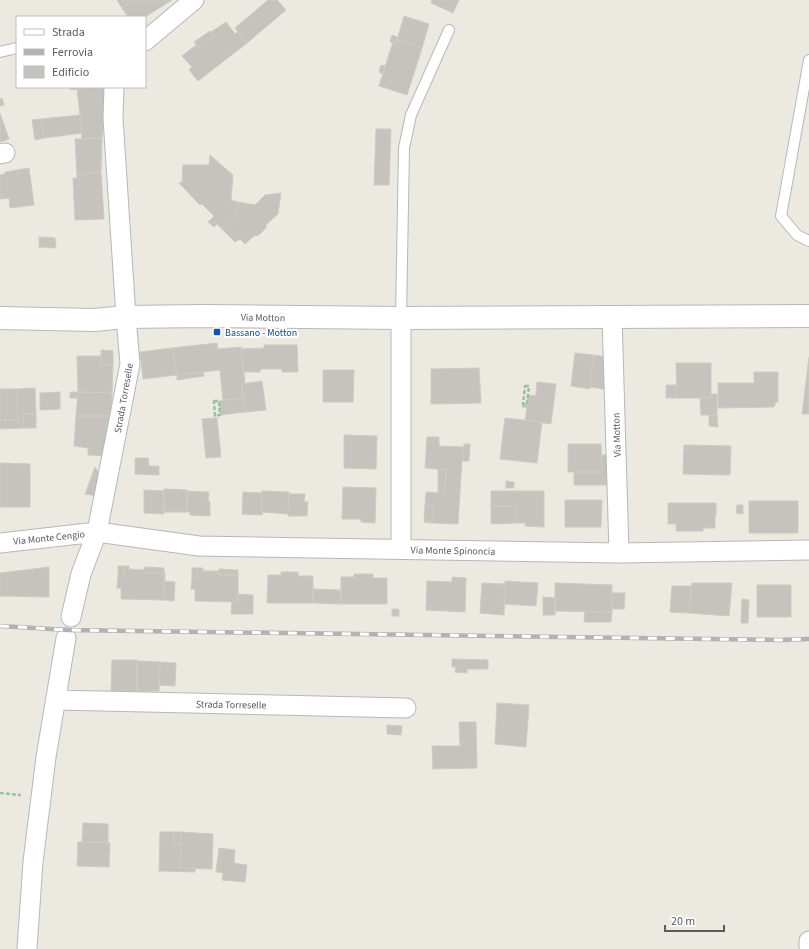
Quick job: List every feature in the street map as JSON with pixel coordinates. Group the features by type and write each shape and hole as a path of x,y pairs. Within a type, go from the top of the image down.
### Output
{"main road":[{"name":"Via Motton","path":"0,318 94,320 126,317 211,316 401,318 809,316"}],"street":[{"path":"146,40 194,0"},
{"path":"114,88 113,118 126,317"},
{"name":"Via Motton","path":"612,316 619,553"},
{"name":"Strada Torreselle","path":"71,618 81,574 97,532 130,364 126,317"},
{"path":"401,318 401,550"},
{"name":"Via Monte Spinoncia","path":"97,532 199,546 619,553 809,550"},
{"name":"Via Monte Cengio","path":"0,543 97,532"},
{"path":"27,949 33,862 46,757 66,638"},
{"name":"Strada Torreselle","path":"56,700 406,708"},
{"path":"809,941 809,946"}],"lane":[{"path":"401,318 404,148 412,115 449,30"},
{"path":"0,52 16,48"},
{"path":"809,60 781,216 797,235 809,241"}],"path":[{"path":"525,386 529,386 527,404 522,404 525,386"},
{"path":"214,401 219,401 220,415 215,416 214,401"}],"building":[{"path":"117,0 133,0 122,8"},
{"path":"133,0 172,0 146,16 127,16 122,8"},
{"path":"268,0 277,0 286,10 247,43 235,28"},
{"path":"432,0 459,0 453,13 431,3"},
{"path":"404,16 429,24 422,48 397,40"},
{"path":"226,22 235,34 237,32 247,43 198,81 189,70 192,67 182,56 196,45 198,47 214,36 211,32"},
{"path":"210,31 214,36 198,47 194,42"},
{"path":"392,35 397,37 395,43 390,42"},
{"path":"397,40 422,48 407,95 379,86 393,42 395,43"},
{"path":"381,65 385,66 383,74 379,72"},
{"path":"70,88 86,88 71,90"},
{"path":"104,88 105,105 102,138 82,139 77,89"},
{"path":"2,98 4,105 0,106 0,99"},
{"path":"0,113 9,139 0,142"},
{"path":"80,115 82,133 44,138 41,119"},
{"path":"41,119 44,138 35,140 32,120"},
{"path":"376,129 391,129 389,185 374,185"},
{"path":"102,138 101,172 77,175 75,139"},
{"path":"210,155 233,175 231,200 238,202 238,212 221,228 217,224 214,227 208,222 214,216 202,204 200,205 179,183 182,182 183,165 209,165"},
{"path":"29,168 34,205 10,208 9,198 0,199 0,175 5,174 5,172"},
{"path":"101,172 104,219 75,220 73,178 77,178 77,175"},
{"path":"281,193 278,214 266,225 266,228 258,236 255,235 245,244 240,239 235,242 221,228 238,212 238,202 255,205 265,195"},
{"path":"39,237 55,238 56,248 39,247"},
{"path":"217,343 218,349 241,347 245,383 242,384 244,398 223,400 220,370 177,375 172,348"},
{"path":"264,345 297,345 298,372 282,372 282,369 261,369 260,372 243,372 241,349 264,348"},
{"path":"172,348 177,375 143,379 140,352"},
{"path":"101,350 113,351 113,365 101,365"},
{"path":"575,353 593,355 590,389 571,386"},
{"path":"593,355 608,357 604,389 590,387"},
{"path":"77,356 101,356 101,365 113,365 112,393 78,392"},
{"path":"809,357 809,414 802,414"},
{"path":"676,363 711,363 711,398 677,398"},
{"path":"479,368 481,403 431,404 431,369"},
{"path":"323,370 354,370 353,402 323,402"},
{"path":"203,372 204,376 177,380 177,375"},
{"path":"754,372 778,372 778,402 776,402 774,407 718,408 718,383 754,383"},
{"path":"262,381 266,410 245,412 242,384"},
{"path":"537,382 556,384 551,424 525,420 527,408 522,407 523,404 527,404 528,395 536,396"},
{"path":"666,385 677,385 677,398 666,398"},
{"path":"35,388 36,414 23,414 24,428 0,429 0,420 18,420 17,389"},
{"path":"0,389 17,389 18,420 0,420"},
{"path":"60,392 60,409 40,410 40,393"},
{"path":"70,392 78,392 78,398 70,398"},
{"path":"78,392 112,393 111,416 76,416"},
{"path":"710,394 717,394 717,415 701,415 700,398 711,398"},
{"path":"244,398 245,412 220,415 219,401"},
{"path":"23,414 36,414 36,428 24,428"},
{"path":"709,415 717,415 718,427 709,426"},
{"path":"76,416 111,416 107,456 88,455 88,448 74,446"},
{"path":"217,418 221,457 206,458 202,419"},
{"path":"505,418 542,422 537,463 500,459"},
{"path":"344,435 377,436 376,469 344,468"},
{"path":"427,437 439,437 439,446 464,447 458,524 432,523 433,506 425,506 426,492 444,493 446,470 425,468"},
{"path":"464,444 470,444 469,461 463,461"},
{"path":"568,444 601,444 602,472 568,472"},
{"path":"684,445 731,446 730,475 683,474"},
{"path":"601,455 607,455 608,485 574,485 574,472 602,472"},
{"path":"135,458 148,458 149,466 159,466 159,475 135,474"},
{"path":"0,463 30,464 30,507 0,507"},
{"path":"95,467 101,477 96,496 85,494"},
{"path":"438,470 446,470 444,493 438,492"},
{"path":"506,481 514,482 514,488 506,488"},
{"path":"343,487 376,488 375,523 361,522 361,519 342,519"},
{"path":"164,489 187,490 187,512 164,512"},
{"path":"144,490 164,491 164,514 144,513"},
{"path":"187,491 209,492 208,501 210,501 210,516 190,515 190,512 187,512"},
{"path":"262,491 289,492 288,514 262,512"},
{"path":"491,491 544,491 544,527 525,526 525,523 516,523 517,506 491,506"},
{"path":"243,492 262,493 262,515 242,514"},
{"path":"289,494 305,494 304,502 308,502 307,516 288,516"},
{"path":"565,500 602,500 601,527 565,527"},
{"path":"749,501 798,501 798,533 749,533"},
{"path":"668,503 716,503 715,528 703,528 703,531 676,531 676,524 668,524"},
{"path":"737,505 743,505 743,514 736,513"},
{"path":"425,506 433,506 432,523 424,522"},
{"path":"491,506 517,506 516,523 491,524"},
{"path":"118,566 124,566 124,577 118,576"},
{"path":"124,566 129,566 129,569 144,570 144,573 165,573 164,600 121,599 121,588 117,588 118,576 124,577"},
{"path":"49,567 49,597 0,596 0,573"},
{"path":"144,567 164,568 164,574 144,573"},
{"path":"192,568 198,568 197,579 192,579"},
{"path":"198,568 203,568 203,571 218,571 218,575 238,575 238,602 195,601 195,589 191,589 192,579 197,579"},
{"path":"219,569 238,570 238,575 218,575"},
{"path":"281,572 298,572 298,576 313,576 313,603 267,603 268,575 281,575"},
{"path":"354,574 373,574 373,578 387,578 387,604 341,604 341,577 354,577"},
{"path":"452,577 466,578 465,612 426,610 427,581 452,582"},
{"path":"164,581 175,582 174,601 164,600"},
{"path":"505,581 538,583 536,606 504,604"},
{"path":"482,583 505,584 504,615 480,613"},
{"path":"555,583 612,585 612,612 555,611"},
{"path":"692,583 732,583 729,616 689,613"},
{"path":"757,585 791,585 791,617 757,617"},
{"path":"672,586 692,586 689,613 670,612"},
{"path":"313,589 341,590 341,604 313,603"},
{"path":"612,593 625,593 624,609 612,609"},
{"path":"238,594 253,595 253,614 231,614 232,602 238,602"},
{"path":"543,597 555,598 555,615 543,615"},
{"path":"742,599 749,600 748,623 741,623"},
{"path":"392,609 399,609 399,616 392,616"},
{"path":"585,611 612,612 611,622 584,622"},
{"path":"452,659 488,660 488,669 467,669 467,673 455,672 456,667 452,667"},
{"path":"112,660 137,660 137,691 111,691"},
{"path":"137,661 160,662 159,691 137,691"},
{"path":"160,662 176,663 175,686 159,685"},
{"path":"497,703 529,705 526,747 495,744"},
{"path":"459,722 476,722 477,768 433,769 432,746 460,746"},
{"path":"387,725 402,726 401,735 387,734"},
{"path":"83,823 108,824 108,843 82,842"},
{"path":"160,832 174,832 173,844 181,844 180,868 195,868 195,872 159,871"},
{"path":"174,832 181,832 181,844 173,844"},
{"path":"181,832 213,834 212,869 180,868"},
{"path":"78,842 110,843 109,867 77,866"},
{"path":"219,848 235,850 234,863 247,865 245,882 222,880 223,873 216,872"}],"railway":[{"path":"0,626 68,630 780,640 809,639"}],"place":[{"name":"Bassano - Motton","path":"217,332"}]}
